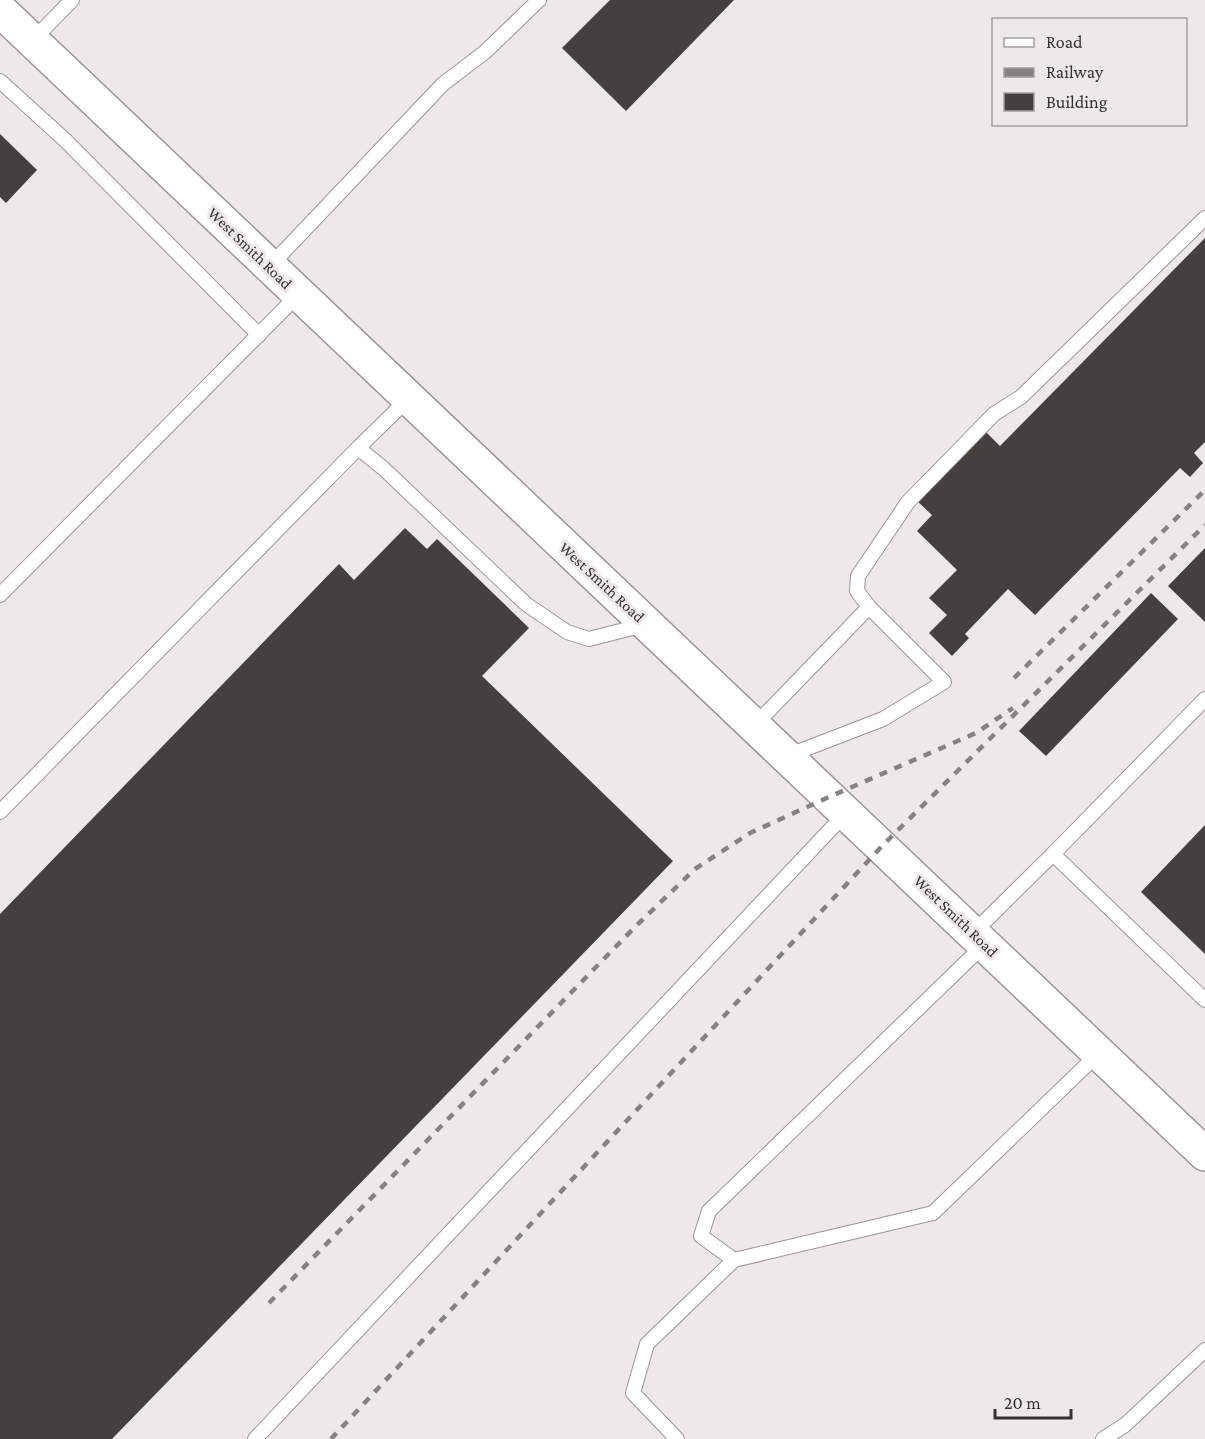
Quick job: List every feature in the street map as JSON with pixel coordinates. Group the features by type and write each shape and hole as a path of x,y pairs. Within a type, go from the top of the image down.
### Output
{"street":[{"name":"West Smith Road","path":"1,14 32,40 1205,1154"}],"lane":[{"path":"32,40 72,0"},
{"path":"270,267 443,84 485,52 539,0"},
{"path":"0,81 65,140 259,335"},
{"path":"786,757 884,718 944,682 868,607 857,591 858,576 908,502 994,414 1021,398 1205,218"},
{"path":"0,595 299,294"},
{"path":"0,812 408,399"},
{"path":"358,448 526,604 567,632 589,639 646,624"},
{"path":"754,726 868,607"},
{"path":"734,1260 701,1236 709,1211 979,939 1053,854 1205,699"},
{"path":"255,1439 846,813"},
{"path":"1053,854 1205,1000"},
{"path":"677,1439 633,1393 647,1344 734,1260 933,1213 1099,1053"},
{"path":"1103,1439 1125,1425 1205,1350"}],"building":[{"path":"610,0 734,0 626,111 562,48"},
{"path":"0,134 37,170 6,203 0,197"},
{"path":"1205,238 1205,442 1194,453 1203,463 1190,477 1180,468 1035,615 1008,589 965,634 969,638 952,656 929,633 947,615 929,598 957,570 917,531 932,515 916,500 985,431 1000,446"},
{"path":"405,528 427,549 437,539 529,628 482,676 673,861 112,1439 0,1439 0,914 339,564 354,580"},
{"path":"1205,548 1205,622 1168,586"},
{"path":"1151,593 1178,619 1046,756 1019,731"},
{"path":"1205,825 1205,954 1141,892"}],"railway":[{"path":"1014,678 1205,490"},
{"path":"331,1439 882,846 1205,525"},
{"path":"269,1303 634,928 695,869 750,833 976,733 1013,708"}]}
